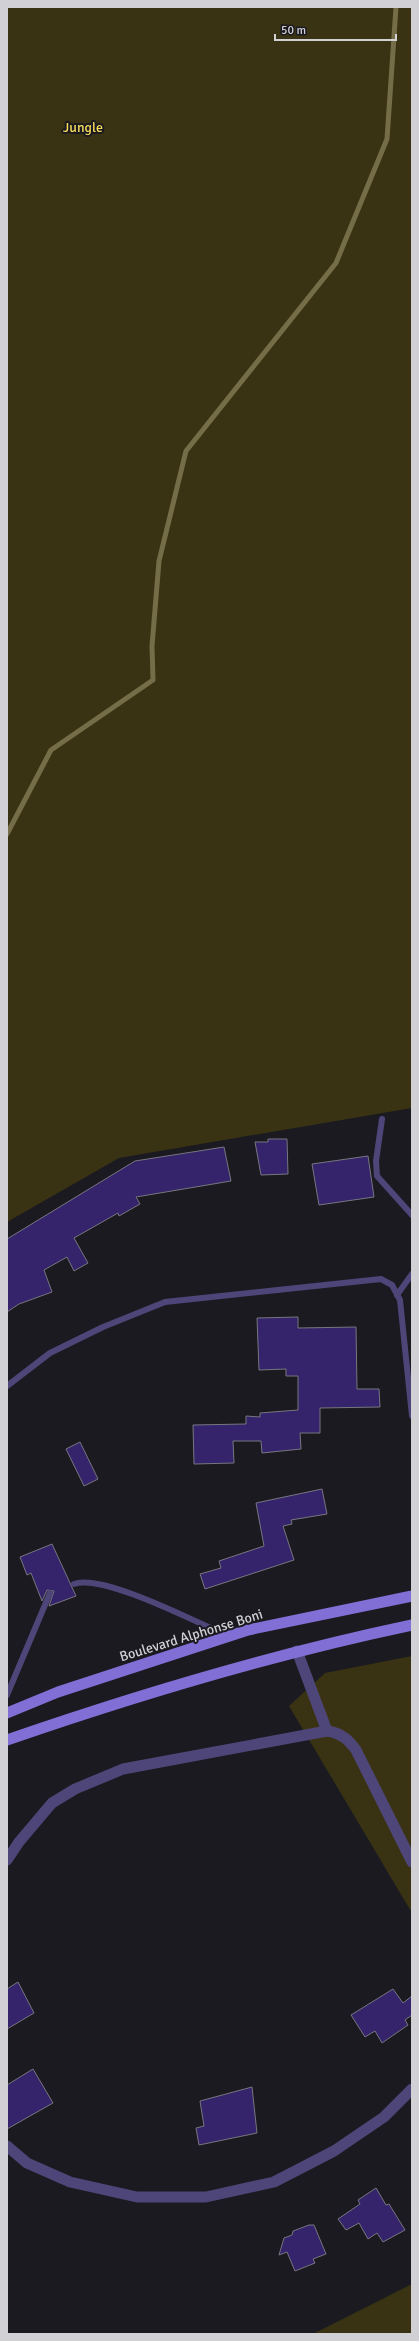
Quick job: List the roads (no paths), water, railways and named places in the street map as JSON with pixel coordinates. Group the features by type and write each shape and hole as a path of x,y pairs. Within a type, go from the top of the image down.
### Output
{"main road":[{"name":"Boulevard Alphonse Boni","path":"7,1713 58,1692 228,1636 412,1596"},
{"path":"7,1740 69,1718 252,1662 412,1625"}],"street":[{"path":"297,1651 327,1731"},
{"path":"7,1860 19,1842 52,1803 75,1789 122,1769 327,1731 339,1733 356,1750 412,1862"},
{"path":"7,2146 27,2163 70,2182 137,2197 206,2197 274,2182 334,2151 384,2117 412,2088"}],"lane":[{"path":"382,1119 376,1161 377,1176 412,1215"},
{"path":"397,1295 412,1274"},
{"path":"7,1386 50,1353 103,1327 165,1302 382,1279 392,1285 400,1300 412,1416"},
{"path":"74,1584 80,1582 112,1586 228,1636"},
{"path":"7,1696 50,1593"}],"waterway":[{"path":"7,834 51,750 153,680 152,646 159,561 186,451 336,263 387,139 396,7"}],"park label":[{"name":"Jungle","path":"83,127"}]}
